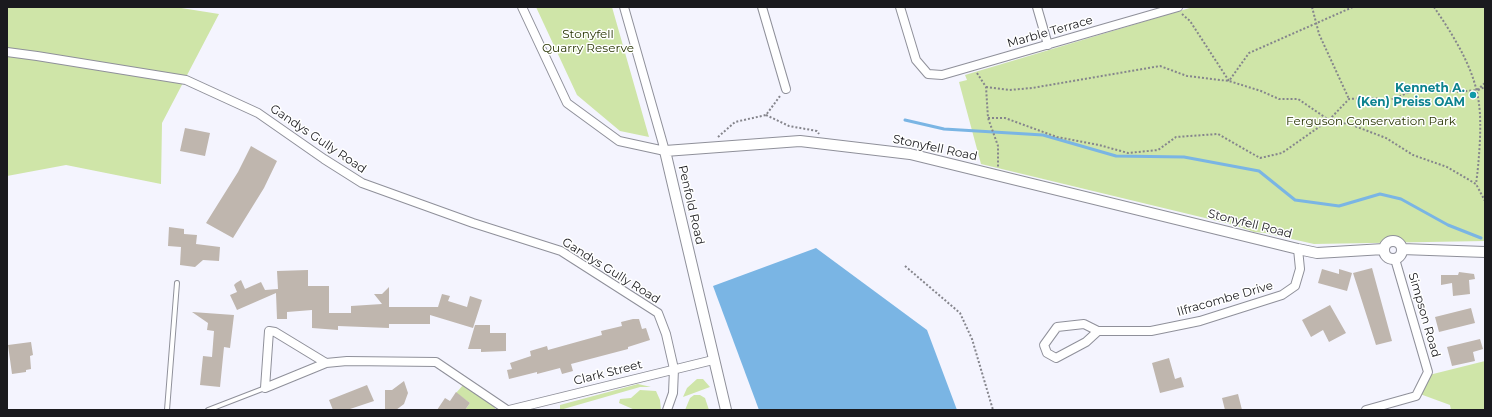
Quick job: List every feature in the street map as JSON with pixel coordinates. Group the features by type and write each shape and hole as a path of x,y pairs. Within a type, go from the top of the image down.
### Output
{"street":[{"name":"Stonyfell Road","path":"522,7 567,104 619,141 665,151 800,141 910,154 1298,250 1317,253 1384,249"},
{"name":"Penfold Road","path":"624,7 665,151 726,410"},
{"path":"762,7 786,89"},
{"name":"Marble Terrace","path":"900,7 916,60 928,74 942,75 1176,7"},
{"path":"1037,7 1048,45"},
{"name":"Gandys Gully Road","path":"7,52 186,80 258,113 324,159 362,183 473,223 561,251 658,314 666,334 674,369 673,393 667,410"},
{"path":"1391,242 1398,243 1402,249 1400,255 1395,258 1389,257 1384,249 1388,243 1391,242"},
{"path":"1402,249 1485,252"},
{"name":"Ilfracombe Drive","path":"1098,331 1086,342 1056,358 1047,353 1044,345 1057,328 1084,324 1098,331 1151,331 1200,321 1282,295 1295,286 1300,269 1298,250"},
{"name":"Simpson Road","path":"1366,410 1416,396 1428,372 1395,258"},
{"path":"265,388 268,331 275,332 326,363"},
{"name":"Clark Street","path":"265,388 326,363 347,361 436,362 508,410 713,360"}],"lane":[{"path":"167,410 177,283"},
{"path":"208,410 265,388"}],"path":[{"path":"1176,7 1190,21 1229,81"},
{"path":"1312,7 1319,34 1349,99"},
{"path":"1229,81 1249,53 1353,7"},
{"path":"1434,7 1465,59 1477,90 1480,105 1476,184"},
{"path":"986,87 1009,90 1032,88 1160,66 1187,76 1229,81 1261,90 1278,98 1298,99 1329,120 1352,125 1386,138 1413,154 1447,167 1476,184 1485,200"},
{"path":"973,67 986,87 988,118 998,146 998,176"},
{"path":"1477,90 1485,83"},
{"path":"988,118 1005,118 1057,138 1099,145 1128,153 1158,150 1176,137 1218,134 1260,158 1282,153 1329,120 1349,99 1370,98 1390,100 1420,88 1457,92 1485,88"},
{"path":"766,115 786,89"},
{"path":"706,148 735,122 766,115 789,126 817,131 827,144"},
{"path":"905,266 960,313 972,339 993,410"}],"green space":[{"path":"7,7 175,7 219,14 162,123 161,184 66,165 7,176"},
{"name":"Stonyfell Quarry Reserve","path":"536,7 612,7 649,137 620,131 577,95"},
{"name":"Ferguson Conservation Park","path":"1193,7 1485,7 1485,241 1314,244 1254,232 1234,225 981,164 959,82 967,80 965,75"},
{"path":"1485,361 1485,410 1451,410 1450,405 1420,394 1429,375"},
{"path":"697,379 703,379 710,387 683,397 687,388"},
{"path":"464,384 493,405 496,410 465,410 470,403 456,393"},
{"path":"638,384 651,387 640,387 560,410 560,405"},
{"path":"640,390 656,391 660,400 661,410 635,410 619,403 620,399 631,398"},
{"path":"694,395 700,395 705,398 709,410 685,410 690,398"}],"water":[{"path":"816,248 927,330 957,410 759,410 713,286"}],"building":[{"path":"185,128 210,133 205,156 180,151"},
{"path":"251,146 277,161 264,188 233,238 206,223 238,172"},
{"path":"169,227 184,229 184,234 197,235 196,244 220,247 219,261 203,260 195,267 180,265 181,247 168,246"},
{"path":"1372,268 1392,341 1376,345 1353,273"},
{"path":"1322,269 1339,274 1339,269 1352,273 1347,291 1318,283"},
{"path":"308,270 308,286 329,286 329,313 351,313 351,306 382,304 374,294 382,294 389,287 389,307 438,307 442,294 450,296 448,301 467,307 470,296 482,300 473,328 430,315 430,324 389,324 389,328 338,326 338,330 312,328 312,310 287,312 287,319 277,319 276,293 237,310 230,295 237,292 234,285 241,280 245,289 261,282 265,290 278,289 277,271"},
{"path":"1459,272 1474,274 1475,279 1469,280 1470,294 1453,296 1452,283 1441,285 1441,275 1458,275"},
{"path":"1330,305 1346,333 1329,342 1323,330 1311,337 1302,320"},
{"path":"1471,308 1475,323 1439,332 1435,317"},
{"path":"192,312 234,315 230,348 224,347 220,387 200,385 203,356 212,357 214,331 207,330 208,323"},
{"path":"639,319 642,329 646,328 650,340 628,347 628,349 571,364 573,371 562,374 560,368 509,379 507,370 512,369 510,363 531,356 530,351 547,346 548,350 602,335 601,331 622,326 621,322"},
{"path":"475,325 490,325 490,333 506,333 506,351 481,352 481,349 468,349"},
{"path":"1480,339 1483,349 1473,352 1475,361 1452,366 1447,347"},
{"path":"31,342 33,355 30,356 31,369 26,370 26,372 12,374 8,345"},
{"path":"1169,358 1175,379 1181,377 1184,387 1160,393 1152,363"},
{"path":"404,381 408,393 404,404 396,410 385,410 385,390 392,390"},
{"path":"367,385 374,401 347,410 333,410 329,400"},
{"path":"456,392 470,403 465,410 437,410 445,398 450,401"},
{"path":"1238,394 1242,410 1225,410 1222,398"}],"waterway":[{"path":"905,120 944,129 1043,135 1116,156 1184,157 1259,171 1295,200 1339,206 1380,194 1401,199 1448,225 1481,238"}],"place":[{"name":"Kenneth A. (Ken) Preiss OAM","path":"1473,95"}]}
